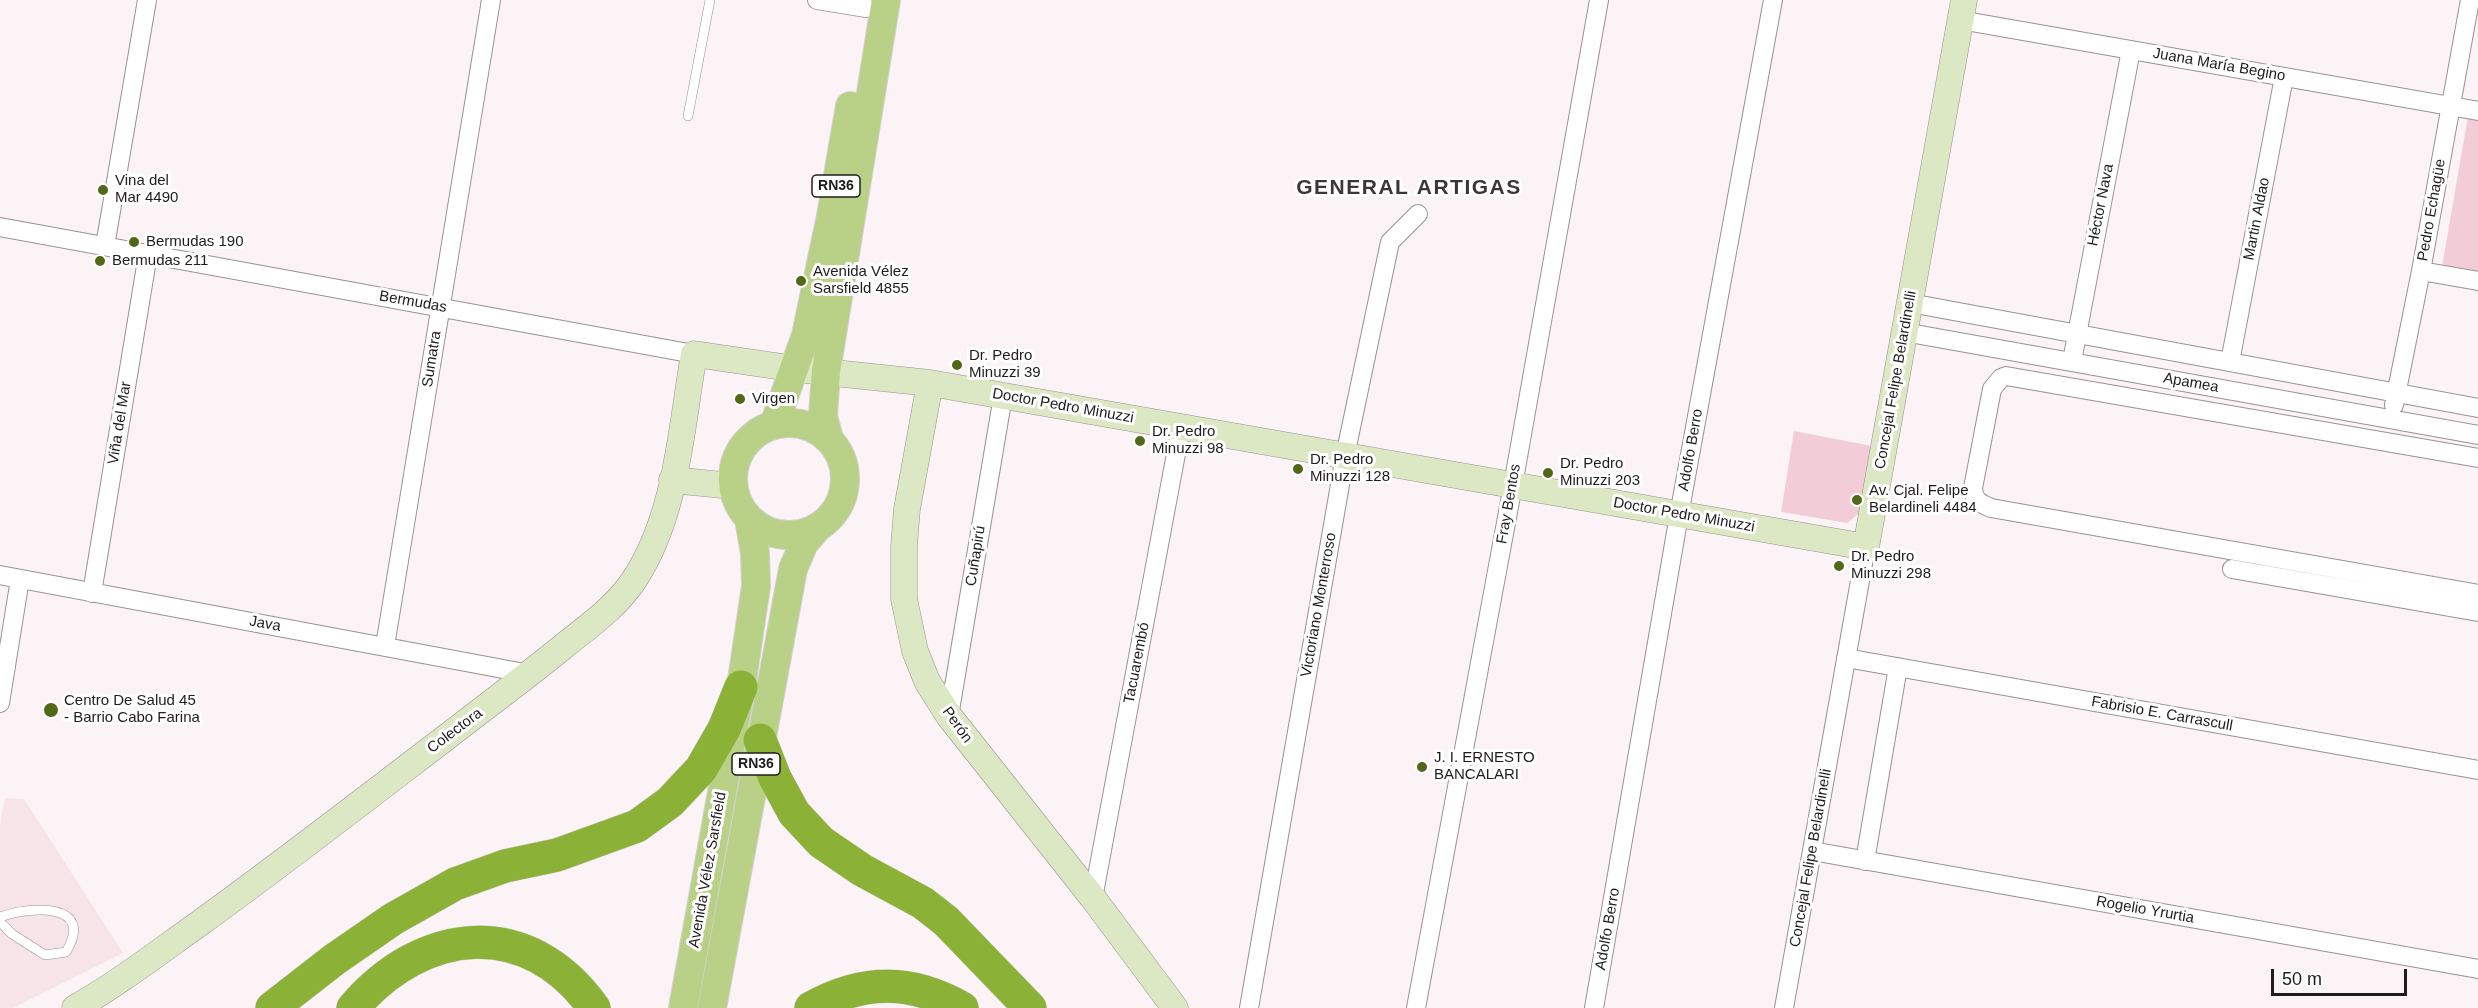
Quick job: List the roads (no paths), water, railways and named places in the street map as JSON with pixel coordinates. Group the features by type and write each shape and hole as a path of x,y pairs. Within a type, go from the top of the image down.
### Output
{"highway":[{"path":"272,1008 335,959 393,919 455,884 505,866 557,855 637,826 670,802 701,769 724,729 741,687"},
{"path":"760,740 775,778 794,813 821,842 861,870 923,903 946,921 1030,1008"},
{"path":"353,1008 379,981 397,967 420,954 444,946 467,942 508,947 531,954 569,979 594,1008"},
{"path":"812,1008 832,997 852,990 876,986 923,990 945,998 962,1008"}],"main road":[{"name":"RN36","path":"774,425 796,369 806,335 873,3"},
{"name":"RN36","path":"818,527 834,513 844,493 843,464 838,451 829,439 823,417 826,371 873,3"},
{"name":"Concejal Felipe Belardinelli","path":"1866,547 1962,10"},
{"name":"Bermudas","path":"694,354 796,369 826,371"},
{"name":"Colectora","path":"75,1008 119,981 222,907 530,674 595,621 632,583 657,538 668,504 694,354"},
{"name":"Doctor Pedro Minuzzi","path":"826,371 930,383 1866,547"},
{"name":"Perón","path":"930,383 908,508 902,572 909,631 915,651 927,681 949,716 1093,898 1175,1008"},
{"path":"672,480 733,486 734,465 740,451 761,430 774,425 803,424 829,439"},
{"name":"RN36","path":"733,486 740,508 750,519"},
{"path":"750,519 761,528 782,534 804,533 818,527"},
{"name":"Avenida Vélez Sarsfield","path":"683,1008 741,687 756,586 755,553 750,519"},
{"name":"Avenida Vélez Sarsfield","path":"712,1008 793,569 804,543 818,527"}],"street":[{"path":"105,246 147,0"},
{"name":"Sumatra","path":"385,646 491,0"},
{"path":"817,0 873,3"},
{"name":"Fray Bentos","path":"1416,1008 1513,485 1599,0"},
{"name":"Adolfo Berro","path":"1594,1008 1679,515 1773,0"},
{"name":"Pedro Echagüe","path":"2391,419 2421,271 2470,0"},
{"name":"Juana María Begino","path":"1962,10 2131,50 2478,111"},
{"name":"Héctor Nava","path":"2072,361 2131,50"},
{"name":"Martin Aldao","path":"2230,362 2284,76"},
{"name":"Victoriano Monterroso","path":"1249,1008 1345,456 1390,242 1418,214"},
{"name":"Bermudas","path":"0,227 694,354"},
{"name":"Viña del Mar","path":"92,593 148,254"},
{"path":"2421,271 2478,281"},
{"name":"Apamea","path":"1910,303 2478,408"},
{"name":"Apamea","path":"1904,332 2478,435"},
{"path":"2478,458 2006,376 2001,378 1992,389 1973,488 1974,497 1978,502 1991,508 2478,594"},
{"name":"Cuñapirú","path":"949,716 1003,396"},
{"name":"Tacuarembó","path":"1093,898 1181,427"},
{"name":"Concejal Felipe Belardinelli","path":"1784,1008 1866,547"},
{"path":"2232,569 2478,612"},
{"name":"Java","path":"0,575 530,674"},
{"path":"0,703 20,579"},
{"name":"Fabrisio E. Carrascull","path":"1846,658 2478,770"},
{"path":"1865,861 1898,667"},
{"name":"Rogelio Yrurtia","path":"1812,851 2478,969"}],"lane":[{"path":"688,116 710,0"},
{"path":"53,910 67,917 74,926 74,938 66,952 45,955 12,934 0,919 16,911 53,910"}],"place":[{"name":"Vina del Mar 4490","path":"103,190"},
{"name":"Bermudas 190","path":"134,242"},
{"name":"Bermudas 211","path":"100,261"},
{"name":"Avenida Vélez Sarsfield 4855","path":"801,281"},
{"name":"Dr. Pedro Minuzzi 39","path":"957,365"},
{"name":"Virgen","path":"740,399"},
{"name":"Dr. Pedro Minuzzi 98","path":"1140,441"},
{"name":"Dr. Pedro Minuzzi 128","path":"1298,469"},
{"name":"Dr. Pedro Minuzzi 203","path":"1548,473"},
{"name":"Av. Cjal. Felipe Belardineli 4484","path":"1857,500"},
{"name":"Dr. Pedro Minuzzi 298","path":"1839,566"},
{"name":"Centro De Salud 45 - Barrio Cabo Farina","path":"51,710"},
{"name":"J. I. ERNESTO BANCALARI","path":"1422,767"}],"district":[{"name":"GENERAL ARTIGAS","path":"1409,188"}]}
